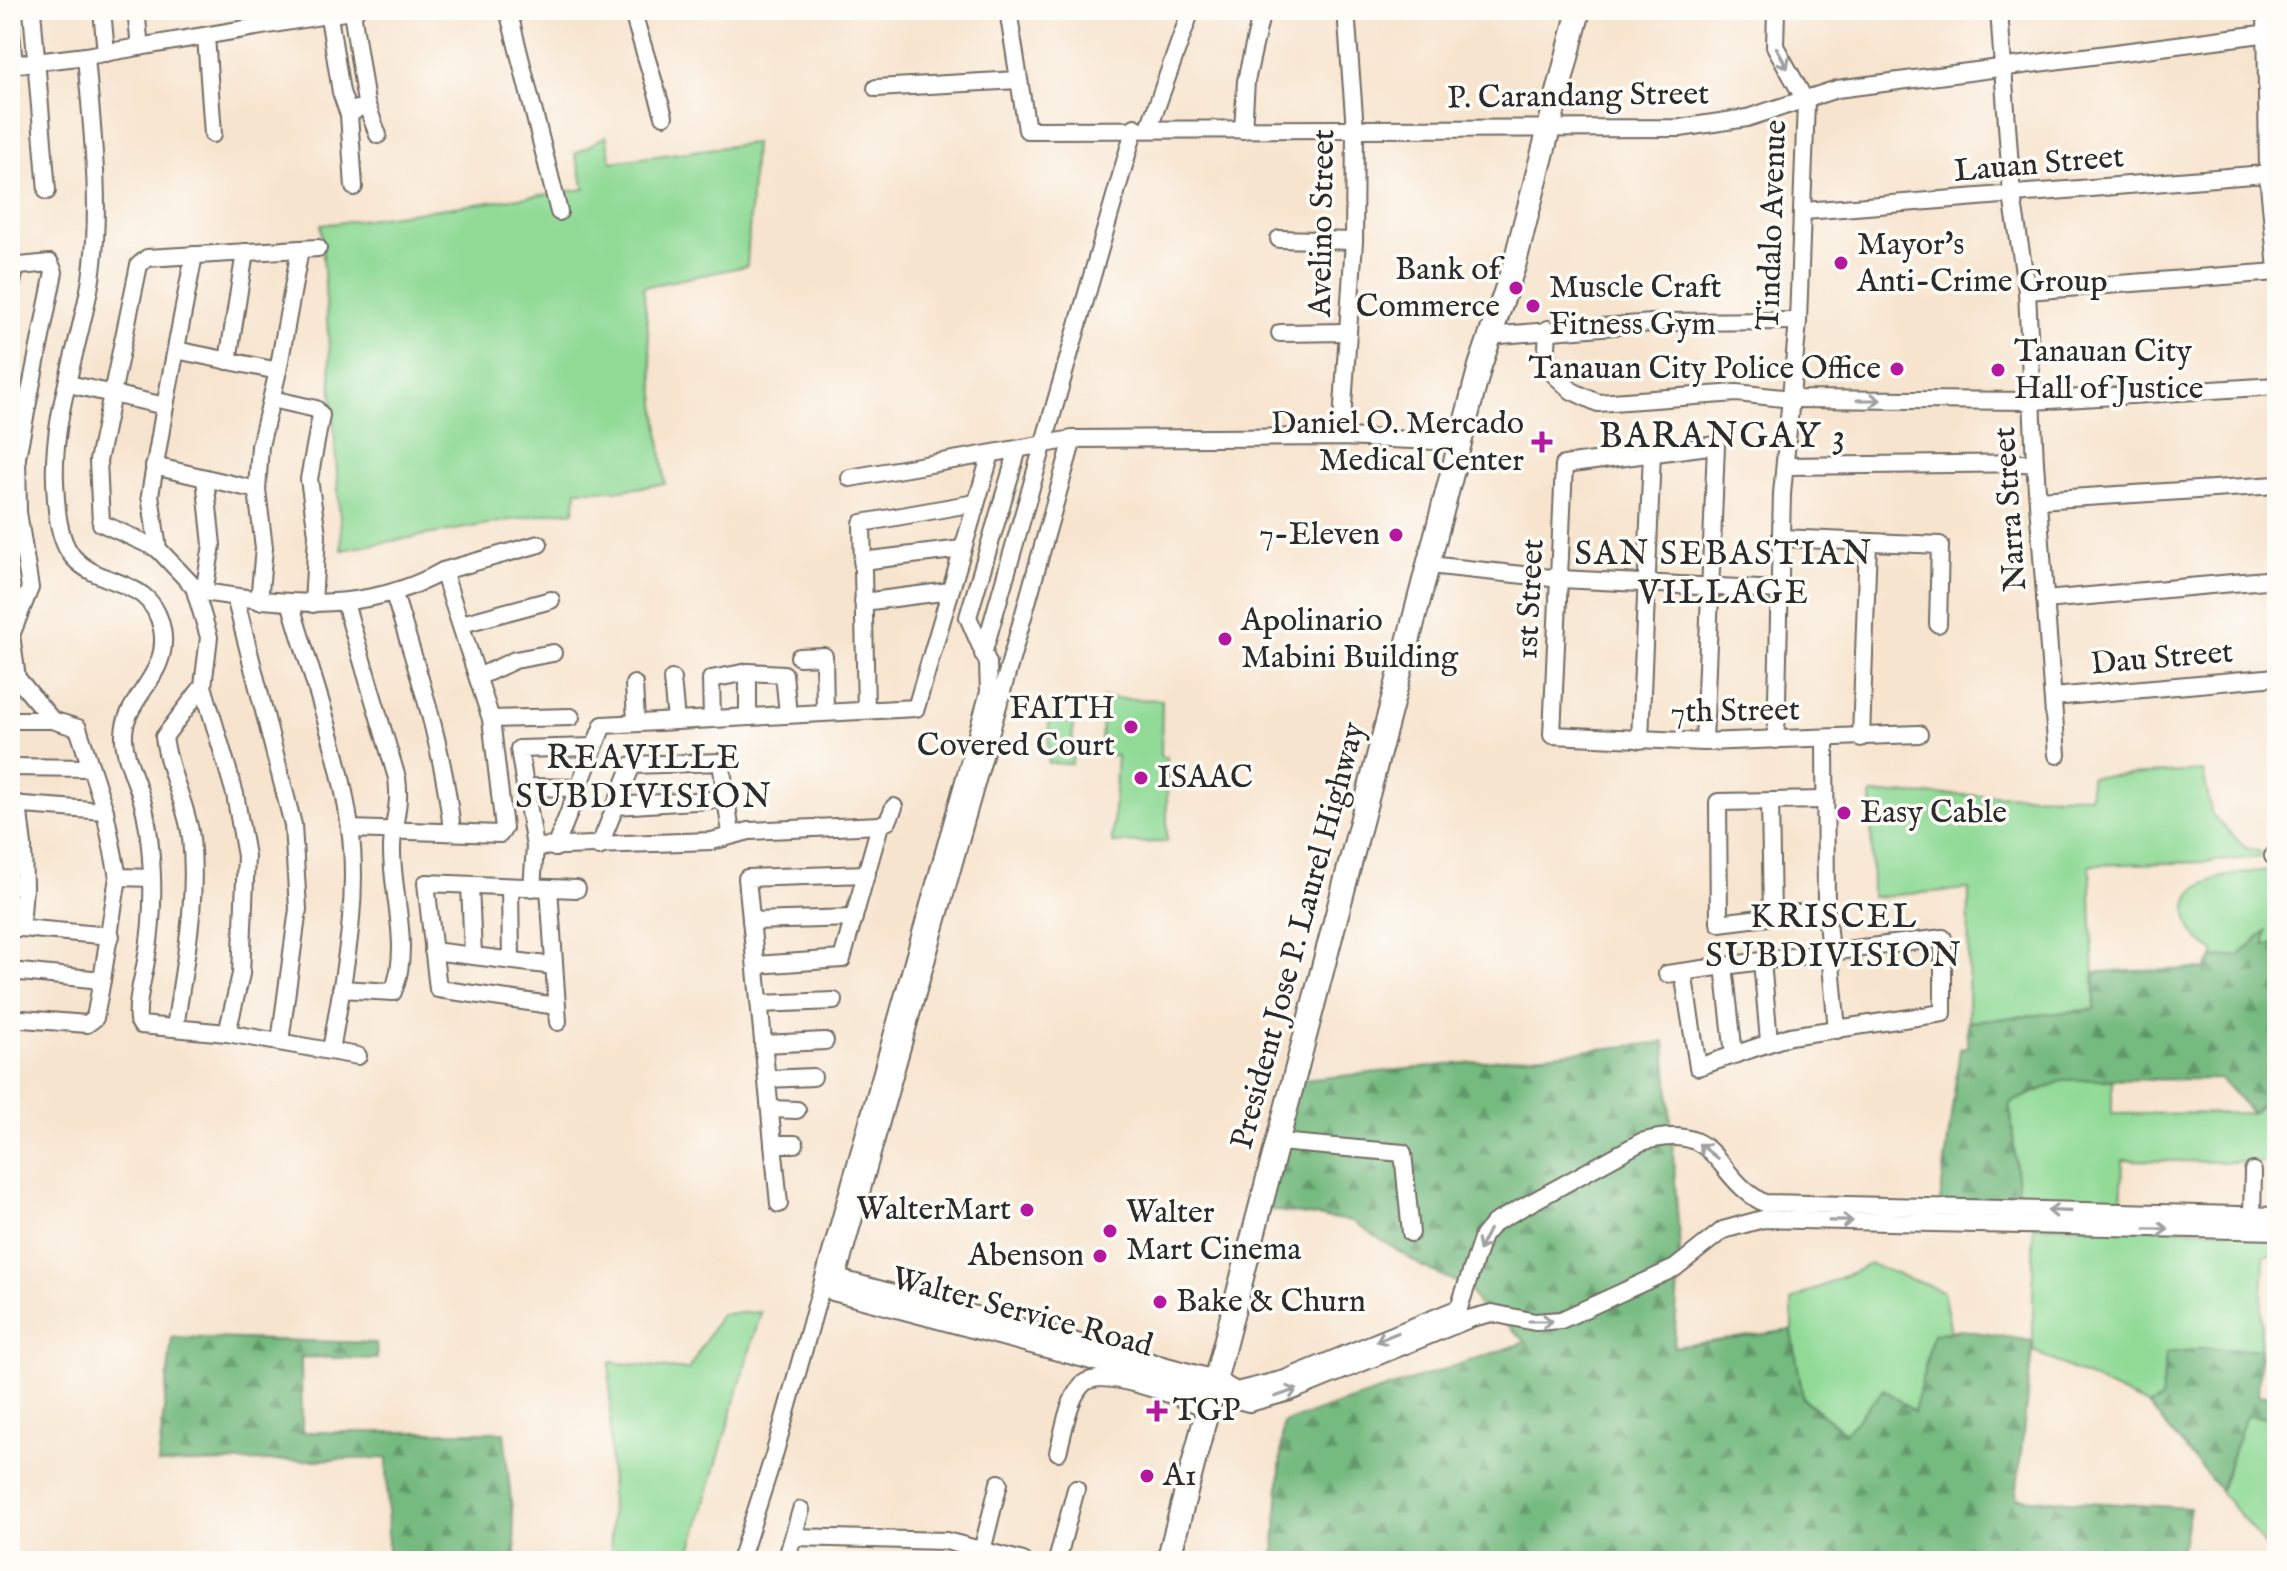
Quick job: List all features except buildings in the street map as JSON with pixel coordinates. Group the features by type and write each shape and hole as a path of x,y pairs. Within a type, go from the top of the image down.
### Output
{"highway":[{"name":"President Jose P. Laurel Highway","path":"1168,1561 1206,1389 1279,1142 1490,331 1514,266 1570,10"},
{"name":"President Jose P. Laurel Highway","path":"1542,127 1579,10"}],"street":[{"path":"32,10 47,191"},
{"path":"102,10 106,53"},
{"path":"136,10 140,47"},
{"path":"10,23 12,65 106,53 354,10 366,103 378,135"},
{"path":"508,10 559,212"},
{"path":"632,10 664,116"},
{"path":"876,88 1018,80 1008,10"},
{"path":"983,654 1041,445 1142,127 1191,10"},
{"path":"1243,130 1248,70 1262,10"},
{"name":"Avelino Street","path":"1341,437 1354,241 1355,129 1346,10"},
{"path":"1776,10 1775,46 1806,102"},
{"name":"Narra Street","path":"1999,10 2012,196 2027,291 2035,463 2057,755"},
{"path":"2027,291 2277,270 2272,173 2271,32 2266,10"},
{"path":"328,13 341,92 349,115 354,187"},
{"name":"P. Carandang Street","path":"1018,80 1027,130 1142,127 1243,130 1680,128 1747,118 1806,102 1837,89 2271,32"},
{"path":"206,36 213,134"},
{"path":"86,56 95,174 95,246 56,446 60,528 72,556 92,571 132,586 151,602 162,630 161,657 152,681 126,722 123,737 145,808 152,878 149,944 137,1015 141,1025 227,1033 358,1056"},
{"name":"Tindalo Avenue","path":"1776,740 1781,538 1805,211 1806,102"},
{"path":"349,115 366,103"},
{"name":"Lauan Street","path":"1805,211 2272,173"},
{"path":"1279,239 1354,241"},
{"path":"318,248 147,258 139,265 98,461 101,523 158,549 199,590 291,605 345,603 394,594 443,571 539,544"},
{"path":"259,601 264,548 257,490 260,446 278,371 300,249"},
{"path":"228,361 245,252"},
{"path":"158,549 150,495 194,255"},
{"path":"10,291 13,267 50,263 54,272 17,457 18,512 30,588 11,635 14,678 52,720"},
{"path":"1490,331 1665,322 1798,321"},
{"path":"1548,329 1546,367 1572,391 1598,403 1737,393 1791,399 2033,401 2277,386"},
{"path":"1280,333 1348,332"},
{"path":"176,350 278,371"},
{"path":"69,384 165,406"},
{"path":"272,399 316,409 321,415 309,479 317,534 313,604"},
{"path":"850,478 990,457 1073,439 1341,437 1460,442"},
{"path":"837,1278 1073,439"},
{"path":"1640,740 1652,453 1716,445 1704,742"},
{"path":"740,1561 778,1441 989,692 991,676 968,617 1018,449"},
{"name":"1st Street","path":"1552,735 1564,465 1652,453"},
{"path":"555,848 603,725 916,708 990,457"},
{"path":"1785,466 2035,463"},
{"path":"154,466 257,490"},
{"path":"205,478 212,545 199,590 209,637 203,686 235,794 246,856 241,974 227,1033"},
{"path":"2038,500 2277,485"},
{"path":"866,710 862,523 975,503"},
{"path":"1781,538 1940,545 1938,624"},
{"path":"1861,738 1868,542"},
{"path":"862,561 962,549"},
{"path":"1429,565 1561,579 1779,590"},
{"path":"350,829 394,828 500,834 504,828 491,719 443,571"},
{"path":"2045,600 2277,579"},
{"path":"10,586 30,588"},
{"path":"863,602 950,591"},
{"path":"394,594 433,721 447,783 452,831"},
{"path":"235,597 293,825 298,909 280,1042"},
{"path":"462,624 551,600"},
{"path":"341,989 389,993 395,989 401,922 392,848 400,803 397,778 345,603"},
{"path":"291,605 340,776 350,829 352,903 331,1051"},
{"path":"478,677 515,660 553,653"},
{"path":"799,657 824,656 825,712"},
{"path":"712,719 711,679 748,672 784,674 788,714"},
{"path":"748,672 748,716"},
{"name":"Dau Street","path":"2053,697 2277,677"},
{"path":"672,679 676,721"},
{"path":"634,684 636,723"},
{"path":"175,1028 194,903 191,835 167,758 164,737 203,686"},
{"path":"491,719 571,717"},
{"path":"10,720 52,720 78,728 105,811 118,877 111,936 95,1018 87,1024 10,1018"},
{"name":"7th Street","path":"1552,735 1704,742 1919,734"},
{"path":"1825,739 1826,910 1837,1030"},
{"path":"577,889 540,888 510,887 426,883 438,989 558,1014 554,966 540,888 519,749 594,747"},
{"path":"599,847 632,765 721,762 731,834"},
{"path":"10,767 91,768"},
{"path":"525,787 578,788"},
{"path":"616,806 726,799"},
{"path":"1825,800 1718,802 1719,923 1826,910"},
{"path":"1770,801 1772,917"},
{"path":"105,811 14,804 15,928 111,936"},
{"path":"535,847 712,841 731,834 880,825 888,821 894,807"},
{"path":"756,965 842,959 880,825"},
{"path":"779,1204 747,878 867,874"},
{"path":"118,877 152,878"},
{"path":"470,885 473,955"},
{"path":"510,887 511,960"},
{"path":"751,921 854,918"},
{"path":"1943,938 1943,1013 1769,1041 1698,1067 1675,973 1829,951 1943,938"},
{"path":"433,951 554,966"},
{"path":"1762,961 1769,1041"},
{"path":"1724,966 1734,1055"},
{"path":"10,971 102,980"},
{"path":"760,1004 834,1001"},
{"path":"763,1044 825,1041"},
{"path":"767,1079 813,1077"},
{"path":"770,1109 797,1110"},
{"path":"1462,1315 1483,1236 1494,1223 1641,1142 1668,1135 1688,1137 1706,1147 1763,1211"},
{"path":"1279,1142 1403,1153 1411,1233"},
{"path":"773,1144 795,1144"},
{"path":"2252,1216 2253,1171"},
{"path":"1058,1452 1076,1396 1081,1385 1091,1379 1206,1389 1249,1403 1273,1398 1462,1315 1492,1313 1535,1322 1561,1320 1675,1268 1723,1230 1763,1211 2104,1220 2277,1231"},
{"path":"2104,1220 2277,1216"},
{"name":"Walter Service Road","path":"837,1278 1206,1389 833,1292 837,1278"},
{"path":"982,1551 999,1483"},
{"path":"1057,1561 1076,1489"},
{"path":"786,1561 801,1510"},
{"path":"794,1537 946,1541 1023,1561"}],"green space":[{"path":"606,136 611,162 754,143 747,266 643,287 665,484 621,490 577,490 574,512 562,511 342,550 321,225 585,189 575,154"},
{"path":"1102,698 1162,700 1161,757 1167,757 1167,842 1112,843 1117,756 1101,755"},
{"path":"1049,720 1073,721 1072,764 1048,763"},
{"path":"2203,771 2212,815 2246,848 2275,856 2205,862 2090,865 2095,1009 1968,1022 1969,889 1872,897 1871,794 2090,796 2090,777"},
{"path":"2277,869 2277,944 2265,946 2265,932 2239,956 2213,958 2215,953 2193,932 2187,913 2189,898 2198,888 2211,881"},
{"path":"2266,931 2265,946 2277,944 2277,1079 2273,1095 2252,1113 2221,1079 2064,1080 2010,1103 2020,1210 1939,1209 1960,1048 1967,1047 1968,1022 2095,1009 2095,972 2205,969 2213,958 2239,956"},
{"path":"1665,1042 1680,1250 1674,1347 1792,1330 1803,1399 1845,1433 1884,1389 1914,1412 1933,1334 1962,1330 2033,1341 2016,1498 2190,1508 2183,1546 2153,1561 1274,1561 1283,1423 1526,1342 1496,1314 1484,1315 1469,1288 1423,1267 1352,1221 1261,1209 1294,1081"},
{"path":"2277,1079 2277,1163 2123,1160 2121,1212 2020,1210 2010,1103 2064,1080 2112,1080 2112,1114 2252,1113 2273,1095"},
{"path":"2033,1225 2277,1231 2277,1256 2264,1256 2260,1349 2199,1349 2161,1400 2149,1406 2033,1351"},
{"path":"1870,1264 1943,1291 1951,1332 1933,1334 1914,1413 1845,1433 1803,1398 1792,1333 1792,1300"},
{"path":"761,1312 688,1561 611,1561 610,1362 688,1370 721,1314"},
{"path":"172,1337 376,1343 377,1359 301,1357 302,1432 504,1432 517,1561 388,1561 387,1458 158,1464"},
{"path":"2198,1349 2260,1349 2258,1395 2277,1395 2277,1418 2246,1416 2220,1490 2149,1406 2161,1400 2166,1353"},
{"path":"2246,1415 2277,1418 2277,1560 2220,1491"}],"place":[{"name":"Mayor's Anti-Crime Group","path":"1841,263"},
{"name":"Bank of Commerce","path":"1516,288"},
{"name":"Muscle Craft Fitness Gym","path":"1533,306"},
{"name":"Tanauan City Police Office","path":"1897,369"},
{"name":"Tanauan City Hall of Justice","path":"1998,370"},
{"name":"Daniel O. Mercado Medical Center","path":"1542,442"},
{"name":"7-Eleven","path":"1396,535"},
{"name":"Apolinario Mabini Building","path":"1225,639"},
{"name":"FAITH Covered Court","path":"1131,727"},
{"name":"ISAAC","path":"1141,778"},
{"name":"Easy Cable","path":"1844,813"},
{"name":"WalterMart","path":"1027,1210"},
{"name":"Walter Mart Cinema","path":"1110,1231"},
{"name":"Abenson","path":"1100,1256"},
{"name":"Bake & Churn","path":"1160,1302"},
{"name":"TGP","path":"1157,1411"},
{"name":"A1","path":"1147,1476"}],"district":[{"name":"BARANGAY 3","path":"1723,437"},
{"name":"SAN SEBASTIAN VILLAGE","path":"1724,574"},
{"name":"REAVILLE SUBDIVISION","path":"644,778"},
{"name":"KRISCEL SUBDIVISION","path":"1834,936"}]}
